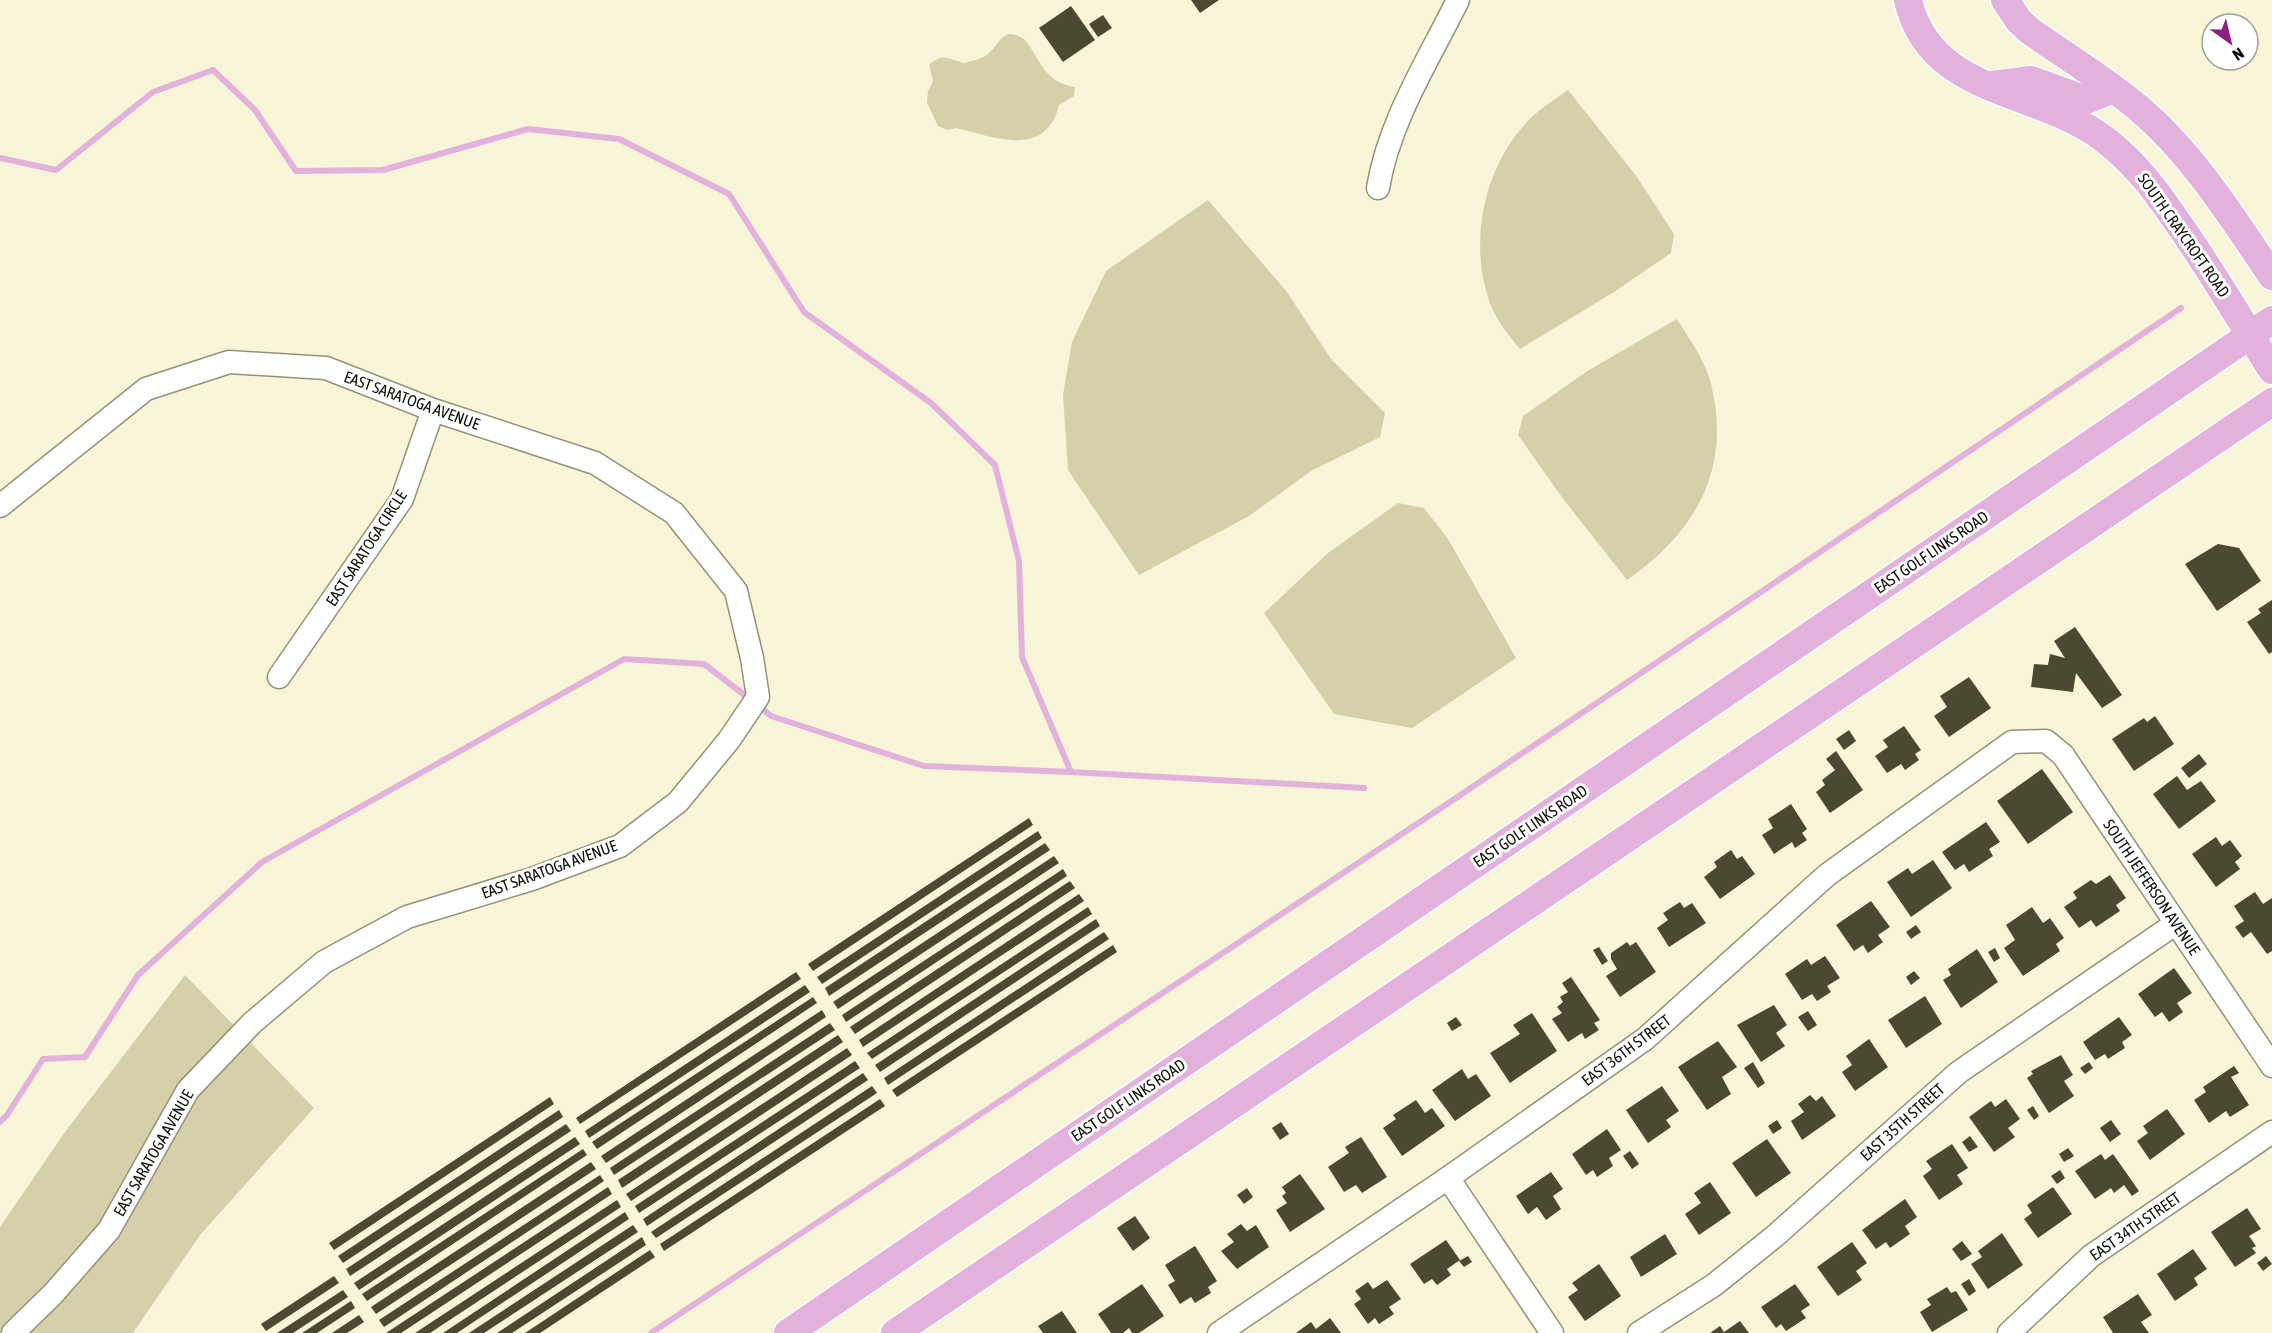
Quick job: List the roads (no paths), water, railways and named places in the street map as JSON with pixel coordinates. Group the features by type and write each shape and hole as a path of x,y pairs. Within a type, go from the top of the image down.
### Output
{"main road":[{"name":"SOUTH CRAYCROFT ROAD","path":"1908,0 1920,34 1935,54 1961,75 2051,109 2102,137 2142,171 2227,295 2261,327 2272,370"},
{"path":"2005,0 2019,21 2030,32 2110,86 2163,131 2214,190 2272,276"},
{"path":"1987,86 2031,80 2086,100 2106,92 2110,86"},
{"name":"EAST GOLF LINKS ROAD","path":"788,1333 2261,327"},
{"path":"895,1333 2272,402"}],"street":[{"path":"1378,188 1382,163 1400,116 1458,0"},
{"name":"EAST SARATOGA AVENUE","path":"0,506 146,389 229,362 326,368 434,410 595,463 674,513 736,591 753,657 758,697 729,740 678,802 620,846 532,879 407,917 324,962 252,1023 188,1090 109,1230 53,1294 13,1333"},
{"name":"EAST SARATOGA CIRCLE","path":"279,677 402,498 434,410"},
{"name":"SOUTH JEFFERSON AVENUE","path":"2012,742 2046,741 2063,755 2272,1066"},
{"name":"EAST 36TH STREET","path":"1220,1333 1645,1040 1827,875 2012,742"},
{"name":"EAST 35TH STREET","path":"1639,1333 1714,1285 1775,1236 1959,1072 2175,924"},
{"name":"EAST 34TH STREET","path":"2009,1333 2091,1256 2272,1132"},
{"path":"1448,1178 1552,1333"}],"waterway":[{"path":"0,158 56,170 153,92 213,70 255,110 296,171 383,170 528,129 619,139 729,194 804,312 931,403 995,465 1019,561 1022,657 1071,772 1364,788"},
{"path":"651,1333 1459,796 2181,308"},
{"path":"0,1122 7,1115 43,1059 85,1057 138,975 262,862 624,659 704,664 751,700"},
{"path":"759,706 771,716 924,766 1071,772"}]}
